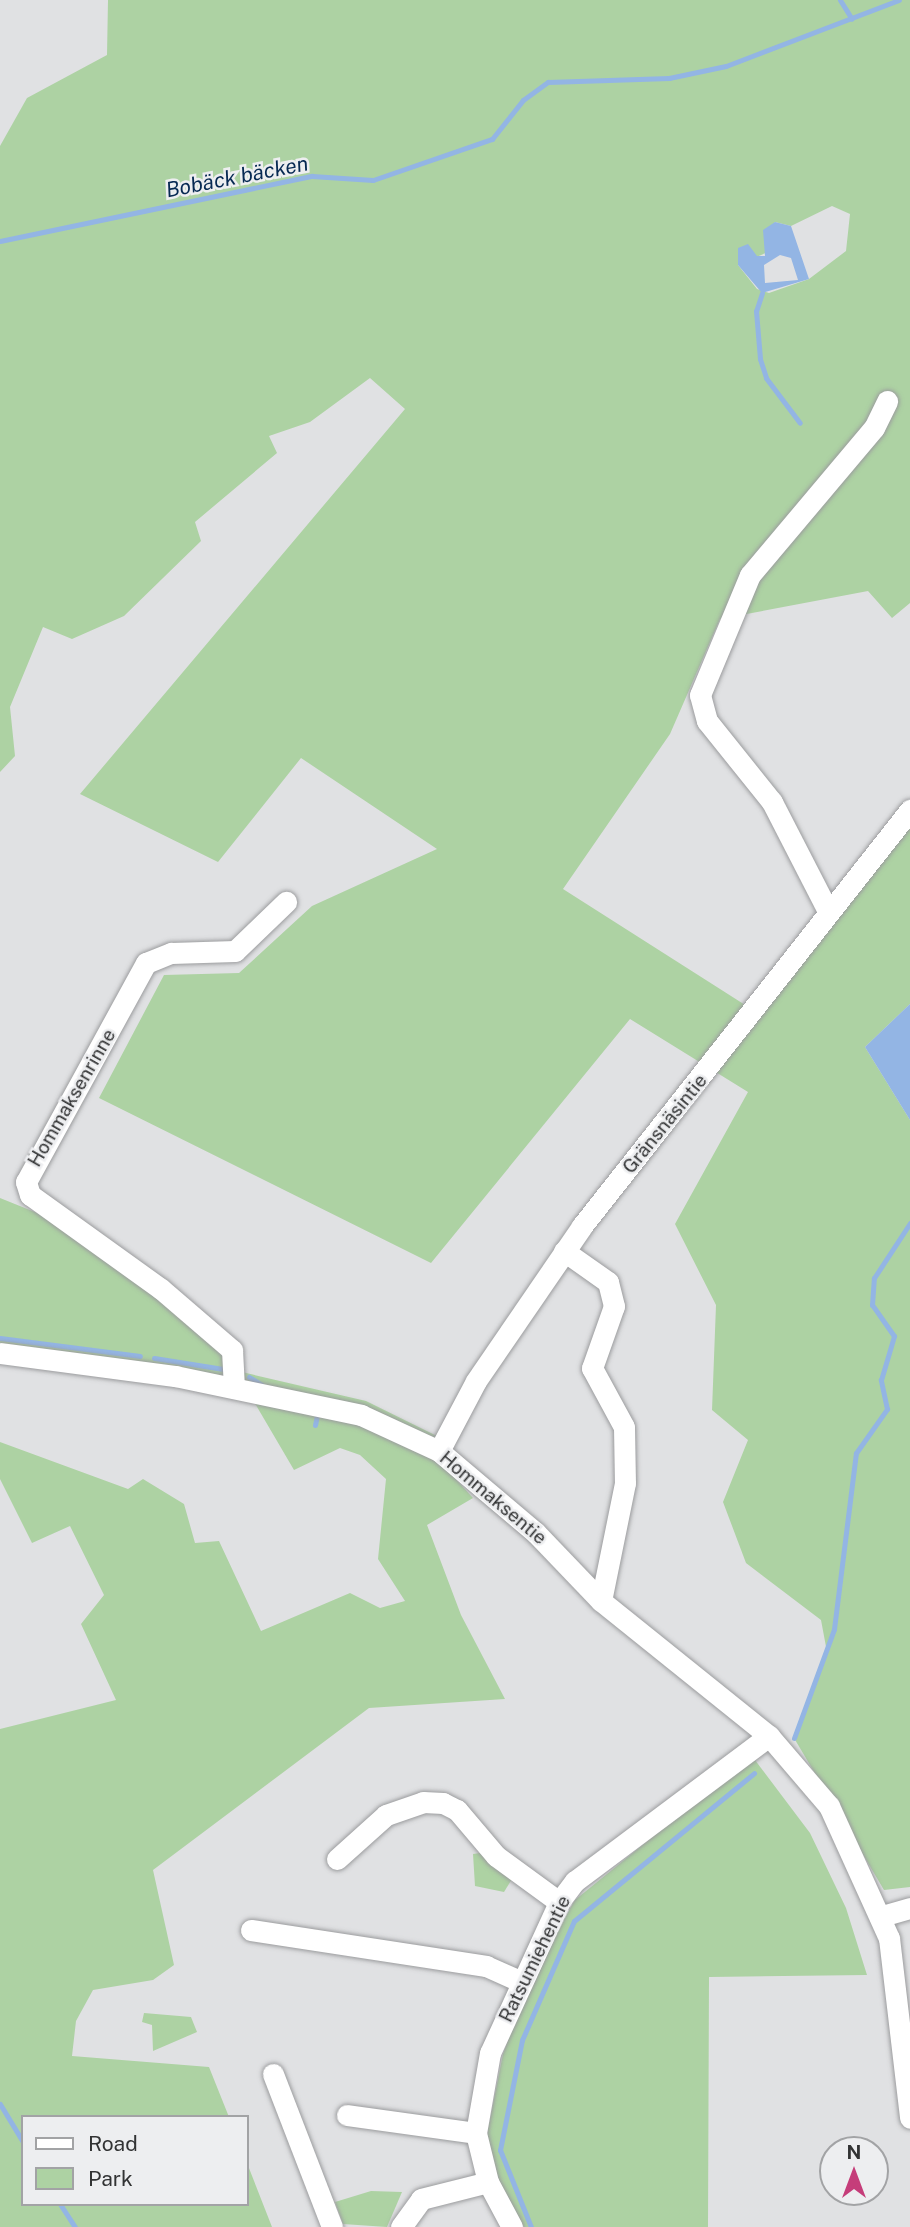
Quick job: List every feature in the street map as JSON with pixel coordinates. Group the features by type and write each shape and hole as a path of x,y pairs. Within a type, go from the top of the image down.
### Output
{"street":[{"path":"828,911 772,802 707,720 700,695 750,575 874,428 887,401"},
{"name":"Gränsnäsintie","path":"439,1451 476,1381 565,1251 828,911 910,810"},
{"name":"Hommaksenrinne","path":"234,1388 232,1350 161,1289 30,1195 26,1182 146,963 172,953 235,951 286,902"},
{"path":"565,1251 608,1282 614,1306 592,1368 624,1427 625,1483 601,1601"},
{"name":"Hommaksentie","path":"0,1353 149,1372 360,1415 439,1451 536,1533 601,1601 793,1758 834,1816 881,1916 897,1975 910,2118"},
{"name":"Ratsumiehentie","path":"512,2227 488,2182 476,2133 490,2053 559,1902 575,1881 769,1736"},
{"path":"337,1859 386,1815 423,1801 443,1803 457,1810 496,1856 559,1902"},
{"path":"881,1916 910,1908"},
{"path":"251,1930 486,1966 522,1982"},
{"path":"273,2074 332,2227"},
{"path":"347,2115 476,2133"},
{"path":"401,2227 421,2199 488,2182"}],"green space":[{"path":"108,0 910,0 910,603 892,618 868,591 720,619 670,734 563,889 753,1010 910,810 910,1004 865,1047 910,1120 910,1887 884,1890 794,1738 827,1652 821,1620 746,1563 723,1502 748,1440 712,1410 716,1305 675,1224 748,1092 630,1019 431,1263 99,1098 164,975 239,973 312,906 437,849 301,758 218,862 80,794 405,409 370,378 310,422 269,436 277,453 195,522 201,541 124,616 72,639 43,627 10,707 15,756 0,772 0,146 27,98 107,55","holes":["832,206 850,214 846,251 809,279 769,293 757,289 738,265 768,252 764,240 775,222 791,226"]},
{"path":"0,1198 67,1225 232,1350 233,1370 366,1401 441,1438 439,1451 360,1415 0,1353"},
{"path":"253,1400 353,1419 433,1454 473,1498 427,1525 461,1615 505,1699 369,1708 153,1870 174,1965 153,1980 93,1990 76,2021 72,2056 209,2067 228,2115 21,2115 21,2206 248,2206 248,2166 272,2227 0,2227 0,1729 116,1700 81,1624 104,1595 70,1526 32,1543 0,1479 0,1442 128,1489 143,1479 184,1504 195,1543 219,1541 261,1631 350,1593 380,1608 405,1601 378,1559 386,1479 360,1455 340,1448 294,1470"},
{"path":"752,1756 810,1833 846,1908 867,1975 709,1977 708,2227 524,2227 496,2176 487,2134 503,2054 534,1970 575,1900"},
{"path":"480,1853 512,1879 504,1892 475,1886 473,1854"},
{"path":"144,2013 191,2017 197,2032 153,2051 152,2025 142,2022"},
{"path":"371,2191 402,2192 387,2227 343,2224 335,2202"}],"water":[{"path":"775,222 791,226 809,279 762,293 738,265 738,248 748,244 757,256 765,256 763,230","holes":["780,255 791,258 798,280 765,283 764,265"]},
{"path":"910,1004 910,1120 865,1047"}],"waterway":[{"path":"840,0 852,19"},
{"name":"Bobäck bäcken","path":"0,241 312,176 373,180 492,139 523,100 548,82 669,78 726,66 899,0"},
{"path":"762,293 756,311 760,359 766,378 800,423"},
{"path":"794,1738 834,1629 856,1453 887,1409 881,1380 894,1336 872,1305 874,1278 910,1223"},
{"path":"0,1338 140,1356"},
{"path":"154,1358 223,1369"},
{"path":"249,1377 262,1385"},
{"path":"315,1425 318,1411"},
{"path":"531,2227 500,2150 522,2040 574,1921 754,1773"},
{"path":"0,2104 21,2139"},
{"path":"61,2206 75,2227"}]}
